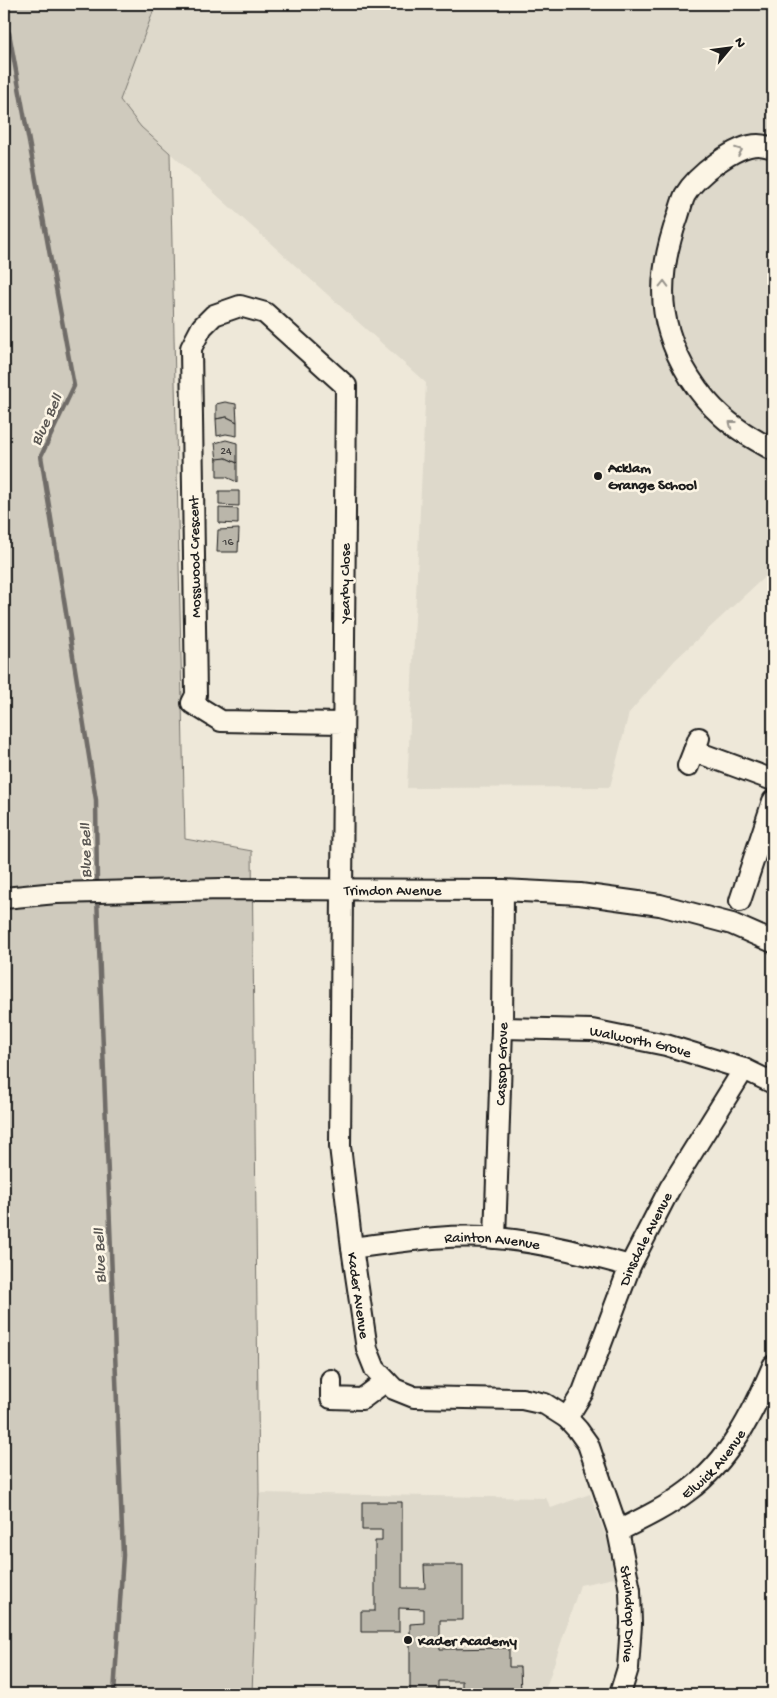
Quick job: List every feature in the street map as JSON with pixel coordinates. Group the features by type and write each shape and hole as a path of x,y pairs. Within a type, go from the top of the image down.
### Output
{"street":[{"path":"773,148 758,145 736,152 704,172 685,195 667,252 664,307 668,331 678,356 691,379 708,402 723,417 745,434 773,450"},
{"name":"Mosswood Crescent","path":"265,313 240,306 214,314 202,327 191,348 196,696 192,703 221,722 343,722"},
{"name":"Yearby Close","path":"265,313 346,386 342,890"},
{"path":"694,752 773,780"},
{"path":"740,901 773,800"},
{"name":"Trimdon Avenue","path":"4,898 56,894 222,889 503,890 580,894 660,905 732,924 773,942"},
{"name":"Kader Avenue","path":"342,890 340,1146 352,1248 367,1349 375,1369 394,1389 414,1397 522,1399 545,1404 567,1418 588,1444 618,1531"},
{"name":"Cassop Grove","path":"495,1238 502,1028 503,890"},
{"name":"Walworth Grove","path":"502,1028 592,1030 666,1045 744,1070 773,1084"},
{"name":"Dinsdale Avenue","path":"567,1418 583,1392 630,1266 670,1188 744,1070"},
{"name":"Rainton Avenue","path":"352,1248 429,1238 495,1238 567,1248 630,1266"},
{"name":"Elwick Avenue","path":"618,1531 668,1504 688,1491 713,1470 739,1436 759,1399 773,1366"},
{"path":"331,1380 331,1398 362,1399 386,1381"},
{"name":"Staindrop Drive","path":"618,1531 630,1590 631,1624 628,1668 620,1694"}],"shaded area":[{"path":"4,4 156,4 120,100 141,127 170,153 185,839 252,851 259,1493 252,1694 4,1694"},
{"name":"Acklam Grange School","path":"156,4 773,4 773,569 675,660 629,713 610,787 407,788 426,383 141,127 120,100"},
{"name":"Kader Academy","path":"259,1493 546,1498 551,1508 590,1494 619,1577 580,1585 544,1694 252,1694"}],"building":[{"path":"225,402 236,404 237,422 227,417 216,419 216,404"},
{"path":"227,417 237,422 237,436 226,434 217,436 216,419"},
{"path":"226,440 237,443 237,463 226,458 217,461 215,443"},
{"path":"226,458 237,463 237,482 226,477 217,477 217,459"},
{"path":"219,491 239,491 239,506 219,505"},
{"path":"219,508 238,509 238,524 219,523"},
{"path":"239,529 238,552 217,552 218,530"},
{"path":"362,1502 402,1502 402,1588 425,1588 424,1565 463,1565 463,1620 440,1620 440,1649 509,1648 509,1667 520,1667 521,1694 462,1694 462,1681 439,1681 439,1694 410,1694 410,1624 424,1623 424,1609 399,1608 399,1632 361,1632 361,1611 375,1611 375,1541 382,1541 382,1530 362,1530"}],"waterway":[{"name":"Blue Bell","path":"4,26 9,33 74,386 41,456 96,800 97,886"},
{"name":"Blue Bell","path":"97,896 123,1555 114,1694"}],"place":[{"name":"Acklam Grange School","path":"598,476"},
{"name":"Kader Academy","path":"408,1640"}]}
